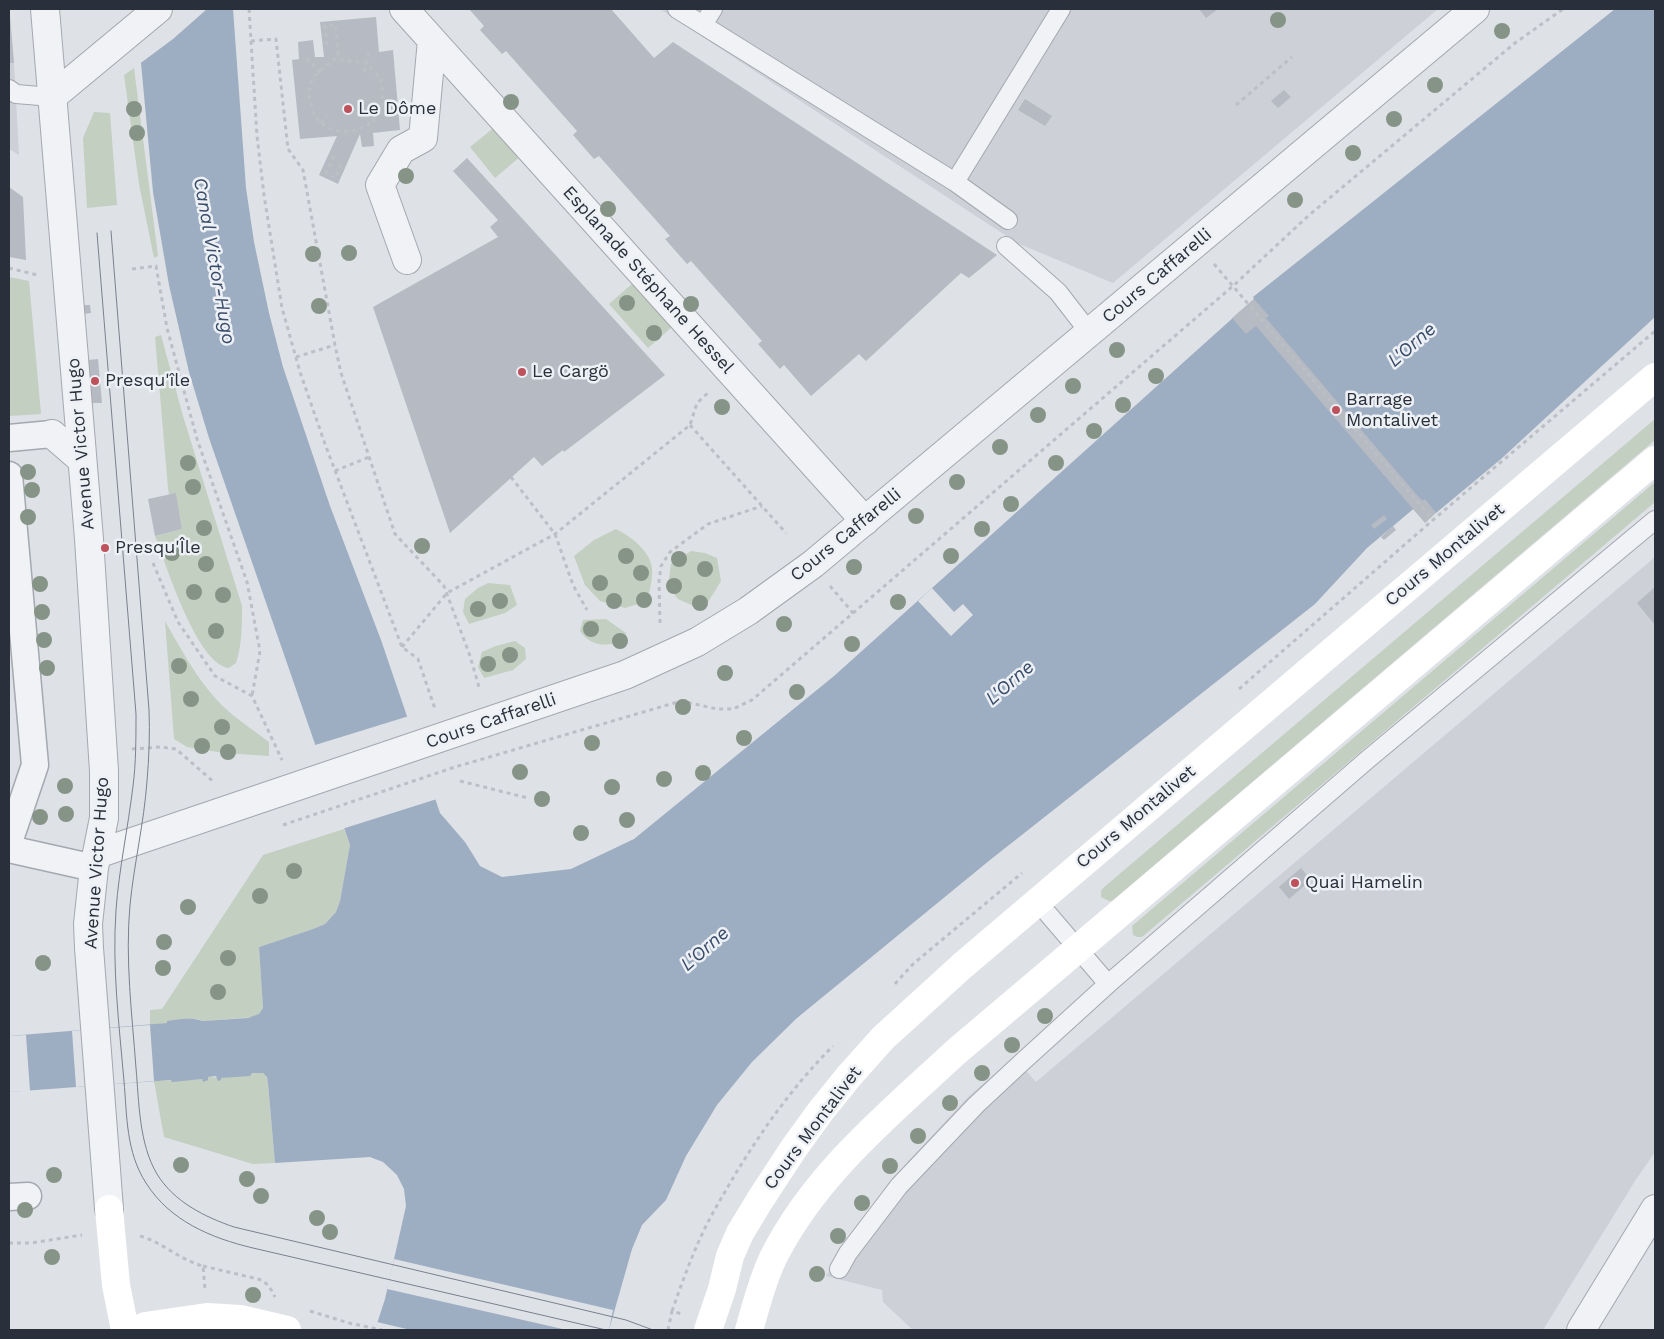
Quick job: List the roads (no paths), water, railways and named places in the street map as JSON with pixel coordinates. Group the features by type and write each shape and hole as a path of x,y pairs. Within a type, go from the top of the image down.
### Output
{"main road":[{"name":"Cours Montalivet","path":"708,1330 722,1289 730,1256 740,1233 760,1200 820,1112 849,1076 884,1038 962,966 1037,901 1655,377"},
{"path":"749,1330 773,1258 799,1216 829,1175 861,1139 957,1052 1655,460"},
{"path":"109,1209 116,1285 125,1330"},
{"path":"137,1330 145,1326 207,1316 240,1319 287,1330"}],"street":[{"name":"Avenue Victor Hugo","path":"45,9 82,460 104,771 104,818 88,924 109,1209"},
{"path":"52,97 158,9"},
{"name":"Esplanade Stéphane Hessel","path":"404,9 864,521"},
{"name":"Cours Caffarelli","path":"96,861 307,784 625,675 697,642 748,611 813,564 1476,9"},
{"path":"407,260 380,185 401,150 423,138 432,40"},
{"path":"9,438 52,434 82,460"},
{"path":"9,475 35,765 9,842"},
{"path":"9,849 96,861"},
{"path":"1581,1330 1655,1209"}],"lane":[{"path":"677,9 955,182 1008,220"},
{"path":"703,25 713,9"},
{"path":"955,182 1061,9"},
{"path":"9,89 16,94 52,97"},
{"path":"1006,246 1058,292 1089,332"},
{"path":"839,1269 848,1253 899,1186 1001,1081 1108,984 1367,760 1655,520"},
{"path":"1037,901 1108,984"}],"water":[{"path":"136,9 233,9 246,188 254,242 283,367 330,506 381,640 440,813 465,842 480,866 502,877 571,869 634,839 834,676 1254,299 1253,297 1615,9 1655,9 1655,317 1501,459 1436,513 1424,500 1367,548 1315,604 990,860 797,1018 752,1062 717,1105 686,1156 666,1200 642,1225 632,1249 609,1330 375,1330 385,1299 406,1206 404,1189 397,1175 383,1162 370,1157 275,1163 268,1083 267,1077 263,1073 221,1078 218,1081 216,1076 208,1077 208,1080 203,1082 202,1079 172,1082 171,1080 9,1092 9,1036 167,1023 167,1021 180,1019 203,1021 248,1018 259,1014 263,1008 259,947 325,924 336,912 340,901 350,845 209,438 189,372 169,285 153,192"}],"tram line":[{"path":"111,231 149,710 147,781 130,905 128,946 139,1109 143,1136 151,1162 157,1174 172,1193 201,1213 234,1227 626,1320 653,1330"},
{"path":"97,233 136,714 134,777 117,895 115,953 127,1120 131,1146 139,1171 156,1196 179,1218 222,1239 253,1248 606,1330"}],"place":[{"name":"Le Dôme","path":"348,109"},
{"name":"Le Cargö","path":"522,372"},
{"name":"Presqu'île","path":"95,381"},
{"name":"Barrage Montalivet","path":"1336,410"},
{"name":"Presqu'Île","path":"105,548"},
{"name":"Quai Hamelin","path":"1295,883"}],"water label":[{"name":"Canal Victor-Hugo","path":"214,261"},
{"name":"L'Orne","path":"1412,345"},
{"name":"L'Orne","path":"1010,683"},
{"name":"L'Orne","path":"705,949"}]}
